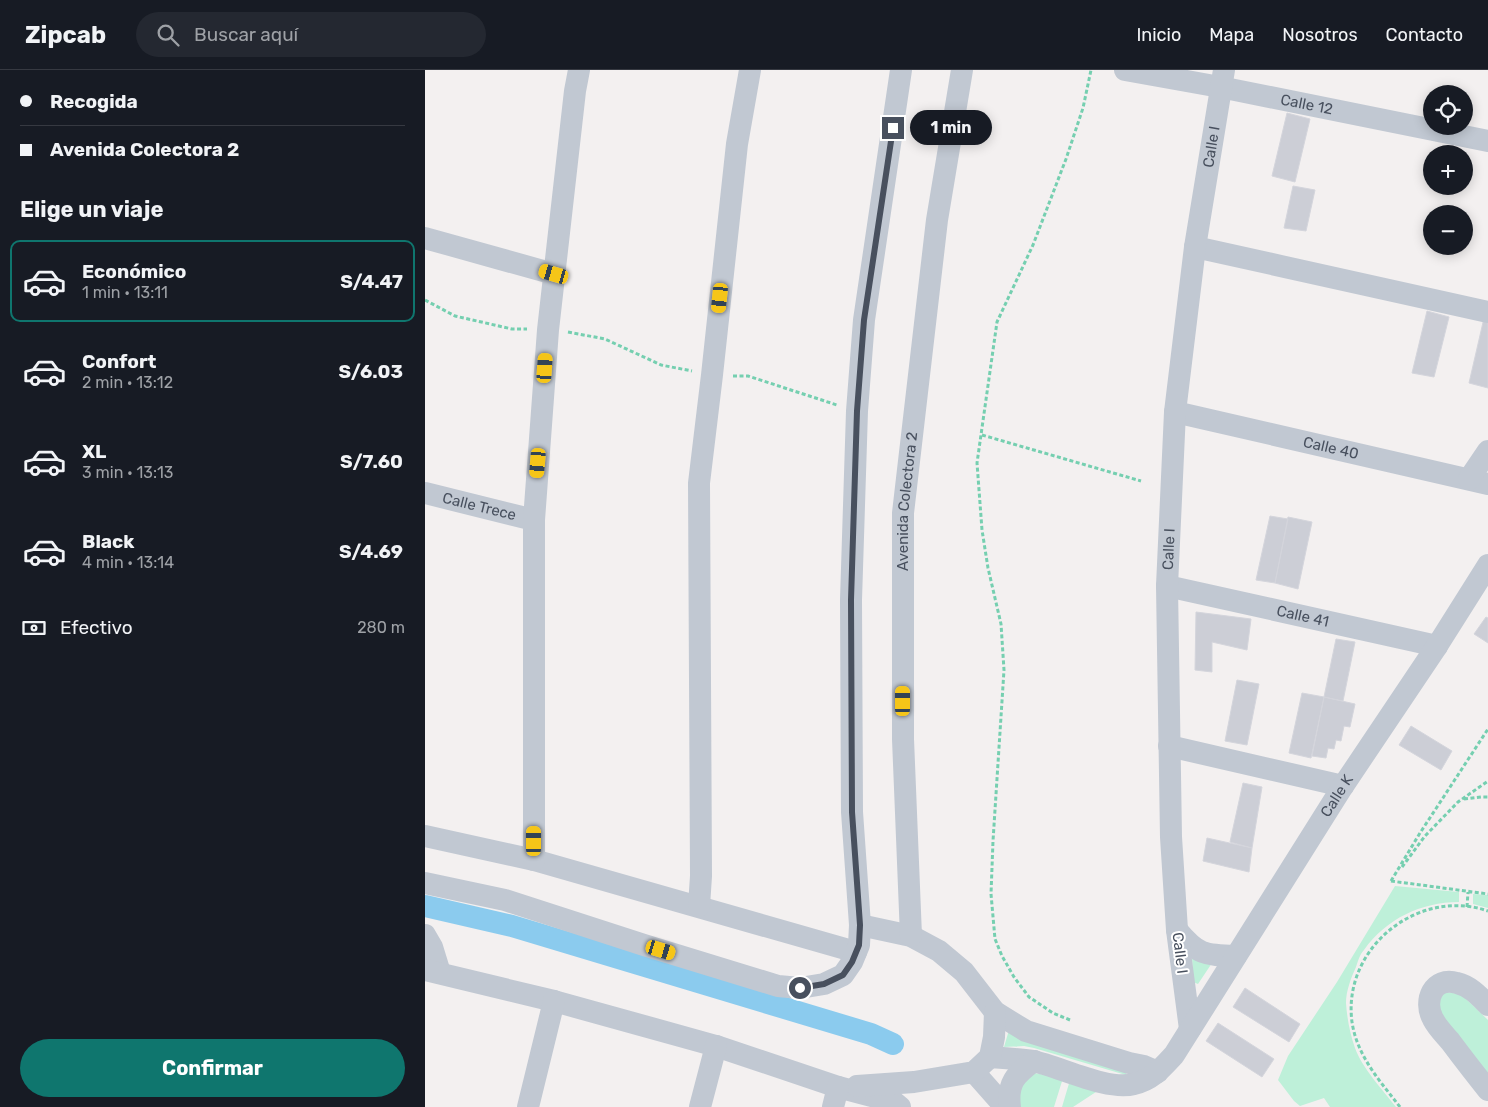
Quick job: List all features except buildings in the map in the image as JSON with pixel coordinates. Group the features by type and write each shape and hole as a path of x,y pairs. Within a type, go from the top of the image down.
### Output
{"street":[{"path":"534,860 534,520 548,330 575,90 579,70"},
{"path":"699,906 701,856 699,483 737,144 750,70"},
{"path":"425,883 505,900 779,986 800,988 824,984 843,975 852,962 859,945 860,925 852,812 851,600 857,411 864,320 901,70"},
{"name":"Avenida Colectora 2","path":"911,936 903,739 903,513 937,220 962,70"},
{"name":"Calle 12","path":"1125,70 1222,78 1488,141"},
{"name":"Calle I","path":"1190,1029 1177,930 1171,838 1167,586 1175,412 1195,247 1222,78"},
{"path":"425,238 554,274"},
{"path":"1195,247 1488,312"},
{"name":"Calle 40","path":"1175,412 1479,481"},
{"path":"1479,481 1488,451"},
{"name":"Calle Trece","path":"425,493 534,520"},
{"name":"Calle K","path":"1158,1072 1174,1055 1343,786 1437,646 1488,565"},
{"name":"Calle 41","path":"1167,586 1437,646"},
{"path":"1169,746 1343,786"},
{"path":"425,836 534,860 856,952"},
{"path":"860,925 911,936 939,951 964,972 995,1012 1026,1031 1144,1066 1158,1072"},
{"path":"1177,930 1189,945 1197,951 1217,956 1236,956"},
{"path":"425,935 431,947 433,972 554,1001 717,1046 836,1097 894,1102 900,1107"},
{"path":"1488,1005 1474,991 1458,983 1448,981 1438,985 1431,992 1428,1001 1432,1019 1488,1090"},
{"path":"528,1107 554,1001"},
{"path":"836,1097 974,1072 990,1057 994,1037 995,1012"},
{"path":"700,1107 717,1046"},
{"path":"990,1057 1034,1062 1112,1084 1126,1086 1145,1081 1158,1072"},
{"path":"1010,1107 1009,1089 1013,1081 1017,1074 1034,1062"},
{"path":"974,1072 1005,1107"}],"path":[{"path":"1075,1022 1053,1012 1029,997 1014,977 995,940 991,876 1004,670 1001,624 988,568 982,530 977,463 997,322 1033,245 1066,159 1083,108 1091,70"},
{"path":"425,300 455,316 512,329 548,330 605,339 661,365 712,375 748,376 857,411"},
{"path":"982,435 1141,481"},
{"path":"1391,882 1420,833 1488,729"},
{"path":"1391,882 1425,836 1463,799 1488,781"},
{"path":"1463,799 1481,796 1488,797"},
{"path":"1391,882 1488,894"},
{"path":"1467,907 1468,892"},
{"path":"1400,1107 1369,1067 1359,1048 1351,1014 1357,975 1366,956 1383,934 1413,915 1434,907 1444,906 1467,907 1488,911"}],"green space":[{"path":"1395,886 1459,892 1459,902 1431,905 1418,909 1405,914 1383,929 1361,954 1349,985 1346,1009 1350,1032 1358,1056 1396,1107 1330,1107 1324,1098 1300,1106 1278,1080 1288,1056 1337,982"},
{"path":"1473,894 1488,895 1488,908 1473,904"},
{"path":"1192,955 1214,960 1198,984 1193,982"},
{"path":"1445,992 1461,994 1488,1020 1488,1079 1440,1018 1440,995"},
{"path":"1009,1030 1126,1073 1126,1075 1034,1048 1024,1046 1004,1047"},
{"path":"1034,1073 1063,1078 1054,1107 1020,1107 1019,1088"},
{"path":"1070,1080 1099,1090 1073,1107 1062,1107"}],"waterway":[{"path":"425,906 512,926 871,1034 893,1044"}],"route":[{"path":"800,988 824,984 843,975 852,962 859,945 860,925 852,812 851,600 857,411 864,320 893,128"}]}
